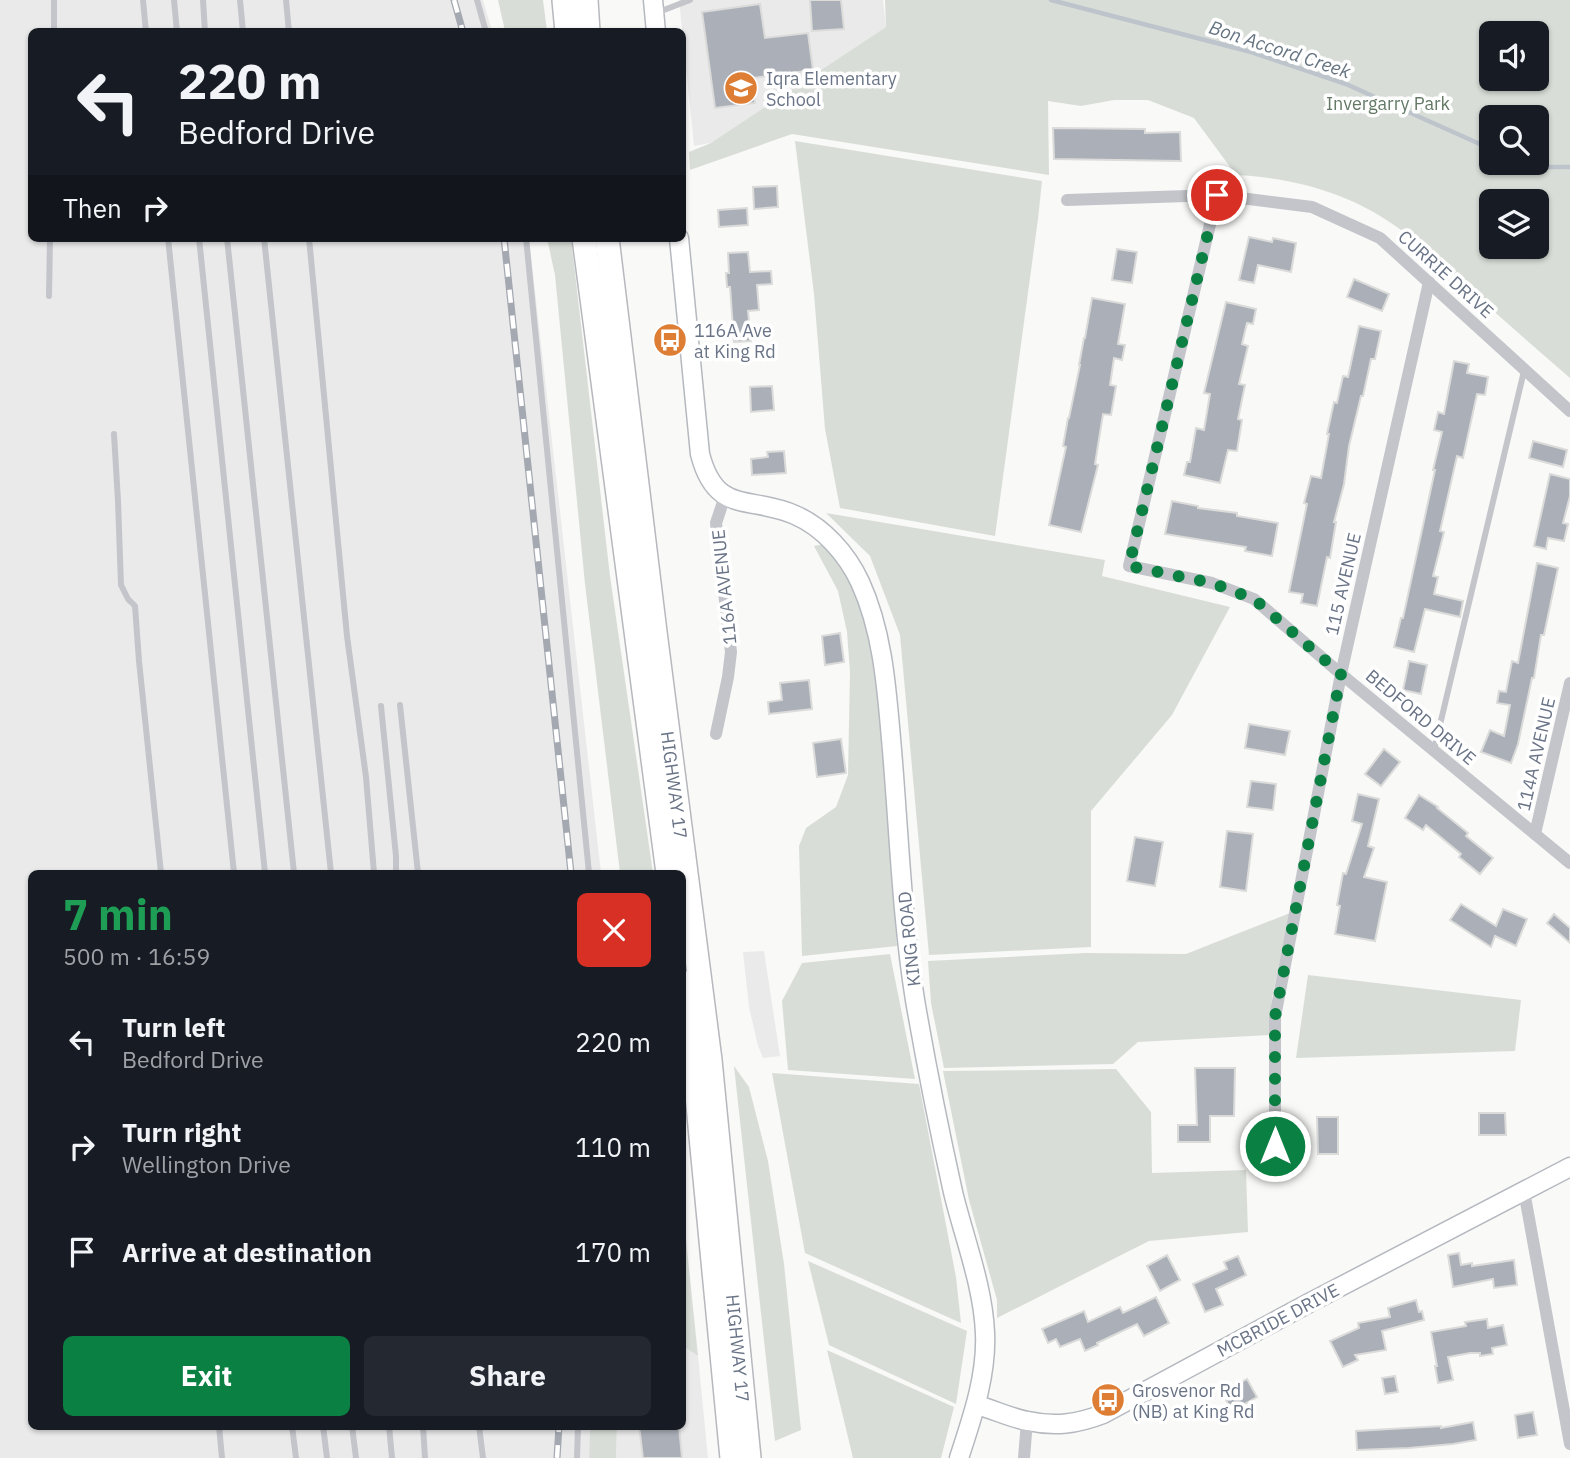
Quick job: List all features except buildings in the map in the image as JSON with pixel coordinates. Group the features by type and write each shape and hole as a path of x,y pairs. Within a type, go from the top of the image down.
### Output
{"highway":[{"path":"564,0 567,28"},
{"path":"586,0 588,28"},
{"name":"HIGHWAY 17","path":"585,242 668,870"},
{"name":"HIGHWAY 17","path":"607,242 686,870"},
{"name":"HIGHWAY 17","path":"686,873 710,1060 749,1458"},
{"name":"HIGHWAY 17","path":"686,1010 694,1065 732,1458"}],"street":[{"name":"CURRIE DRIVE","path":"1066,200 1217,195 1312,207 1380,239 1570,411"},
{"name":"BEDFORD DRIVE","path":"1217,195 1129,566 1212,583 1254,599 1570,863"},
{"path":"679,242 700,454 704,471 713,485 725,496"},
{"name":"115 AVENUE","path":"1275,1146 1275,1017 1341,674 1429,282"},
{"name":"116A AVENUE","path":"716,734 729,677 731,652 716,523 725,496"},
{"name":"KING ROAD","path":"725,496 793,514 813,525 835,545 849,563 859,578 872,613 888,696 905,915 915,998 953,1193 976,1279 984,1322 984,1365 976,1405 959,1458"},
{"name":"114A AVENUE","path":"1535,834 1570,683"},
{"name":"MCBRIDE DRIVE","path":"976,1405 1027,1421 1050,1424 1071,1424 1103,1414 1570,1167"},
{"path":"1524,1191 1570,1444"},
{"path":"1024,1458 1027,1421"}],"lane":[{"path":"54,0 54,28"},
{"path":"143,0 146,28"},
{"path":"174,0 177,28"},
{"path":"203,0 205,28"},
{"path":"240,0 243,28"},
{"path":"286,0 289,28"},
{"path":"477,0 485,28"},
{"path":"655,15 690,0"},
{"path":"49,296 50,242"},
{"path":"168,242 234,870"},
{"path":"199,242 265,870"},
{"path":"227,242 294,870"},
{"path":"264,242 331,870"},
{"path":"309,242 347,636 366,777 374,870"},
{"path":"526,242 589,870"},
{"path":"1434,750 1524,369"},
{"path":"114,434 121,585 135,606 161,870"},
{"path":"400,705 418,870"},
{"path":"381,706 396,870"},
{"path":"219,1430 222,1458"},
{"path":"292,1430 296,1458"},
{"path":"324,1430 327,1458"},
{"path":"352,1430 356,1458"},
{"path":"389,1430 392,1458"},
{"path":"423,1430 425,1458"},
{"path":"480,1430 483,1458"},
{"path":"577,1458 578,1430"}],"shaded area":[{"path":"0,0 483,0 491,28 28,28 28,242 529,242 601,870 28,870 28,1430 590,1430 589,1458 0,1458"},
{"name":"Iqra Elementary School","path":"679,0 883,0 886,27 715,142 694,146 686,68 686,28 682,28"},
{"path":"764,951 780,1056 763,1058 749,1007 743,952"},
{"path":"686,1348 698,1356 708,1458 616,1458 617,1430 686,1430"}],"green space":[{"path":"498,0 543,0 547,28 504,28"},
{"name":"Invergarry Park","path":"885,0 1570,0 1570,378 1426,250 1383,217 1344,198 1302,184 1236,175 1194,118 1148,100 1114,100 1081,106 1048,101 1049,175 792,134 690,170 689,152 711,143 886,27"},
{"path":"795,141 1042,181 995,536 840,508 825,429 814,294"},
{"path":"548,242 571,242 610,576 653,870 620,870 585,584 555,275"},
{"path":"826,513 1105,560 1102,576 1230,607 1172,715 1091,811 1091,947 929,955 900,635 870,556"},
{"path":"824,544 851,583 870,635 882,731 897,946 802,956 799,846 806,828 836,807 848,775 850,672 847,632 838,591 814,546"},
{"path":"1290,913 1272,998 1270,1035 1138,1042 1113,1064 944,1068 931,1003 928,961 1086,953 1186,954"},
{"path":"890,954 915,1079 788,1070 782,1001 802,963"},
{"path":"1308,975 1521,1000 1515,1051 1296,1058"},
{"path":"734,1066 749,1087 768,1161 784,1264 801,1430 775,1441"},
{"path":"1116,1069 1151,1112 1152,1173 1246,1170 1248,1232 1149,1241 997,1318 997,1300 969,1200 943,1071"},
{"path":"772,1073 919,1084 956,1277 961,1323 805,1253"},
{"path":"686,1239 698,1356 686,1348"},
{"path":"808,1261 967,1331 956,1404 829,1345"},
{"path":"827,1350 954,1407 941,1458 853,1458"},
{"path":"590,1430 617,1430 616,1458 589,1458"}],"waterway":[{"name":"Bon Accord Creek","path":"1051,0 1251,52 1346,84 1479,144"},
{"name":"Bon Accord Creek","path":"1549,167 1570,167"}],"railway":[{"path":"454,0 462,28"},
{"path":"504,242 571,870"},
{"path":"557,1458 559,1430"}],"place":[{"name":"Iqra Elementary School","path":"741,88"},
{"name":"116A Ave at King Rd","path":"670,340"},
{"name":"Grosvenor Rd (NB) at King Rd","path":"1108,1400"}],"route":[{"path":"1217,195 1129,566 1212,583 1254,599 1341,674 1275,1017 1275,1146"}]}
